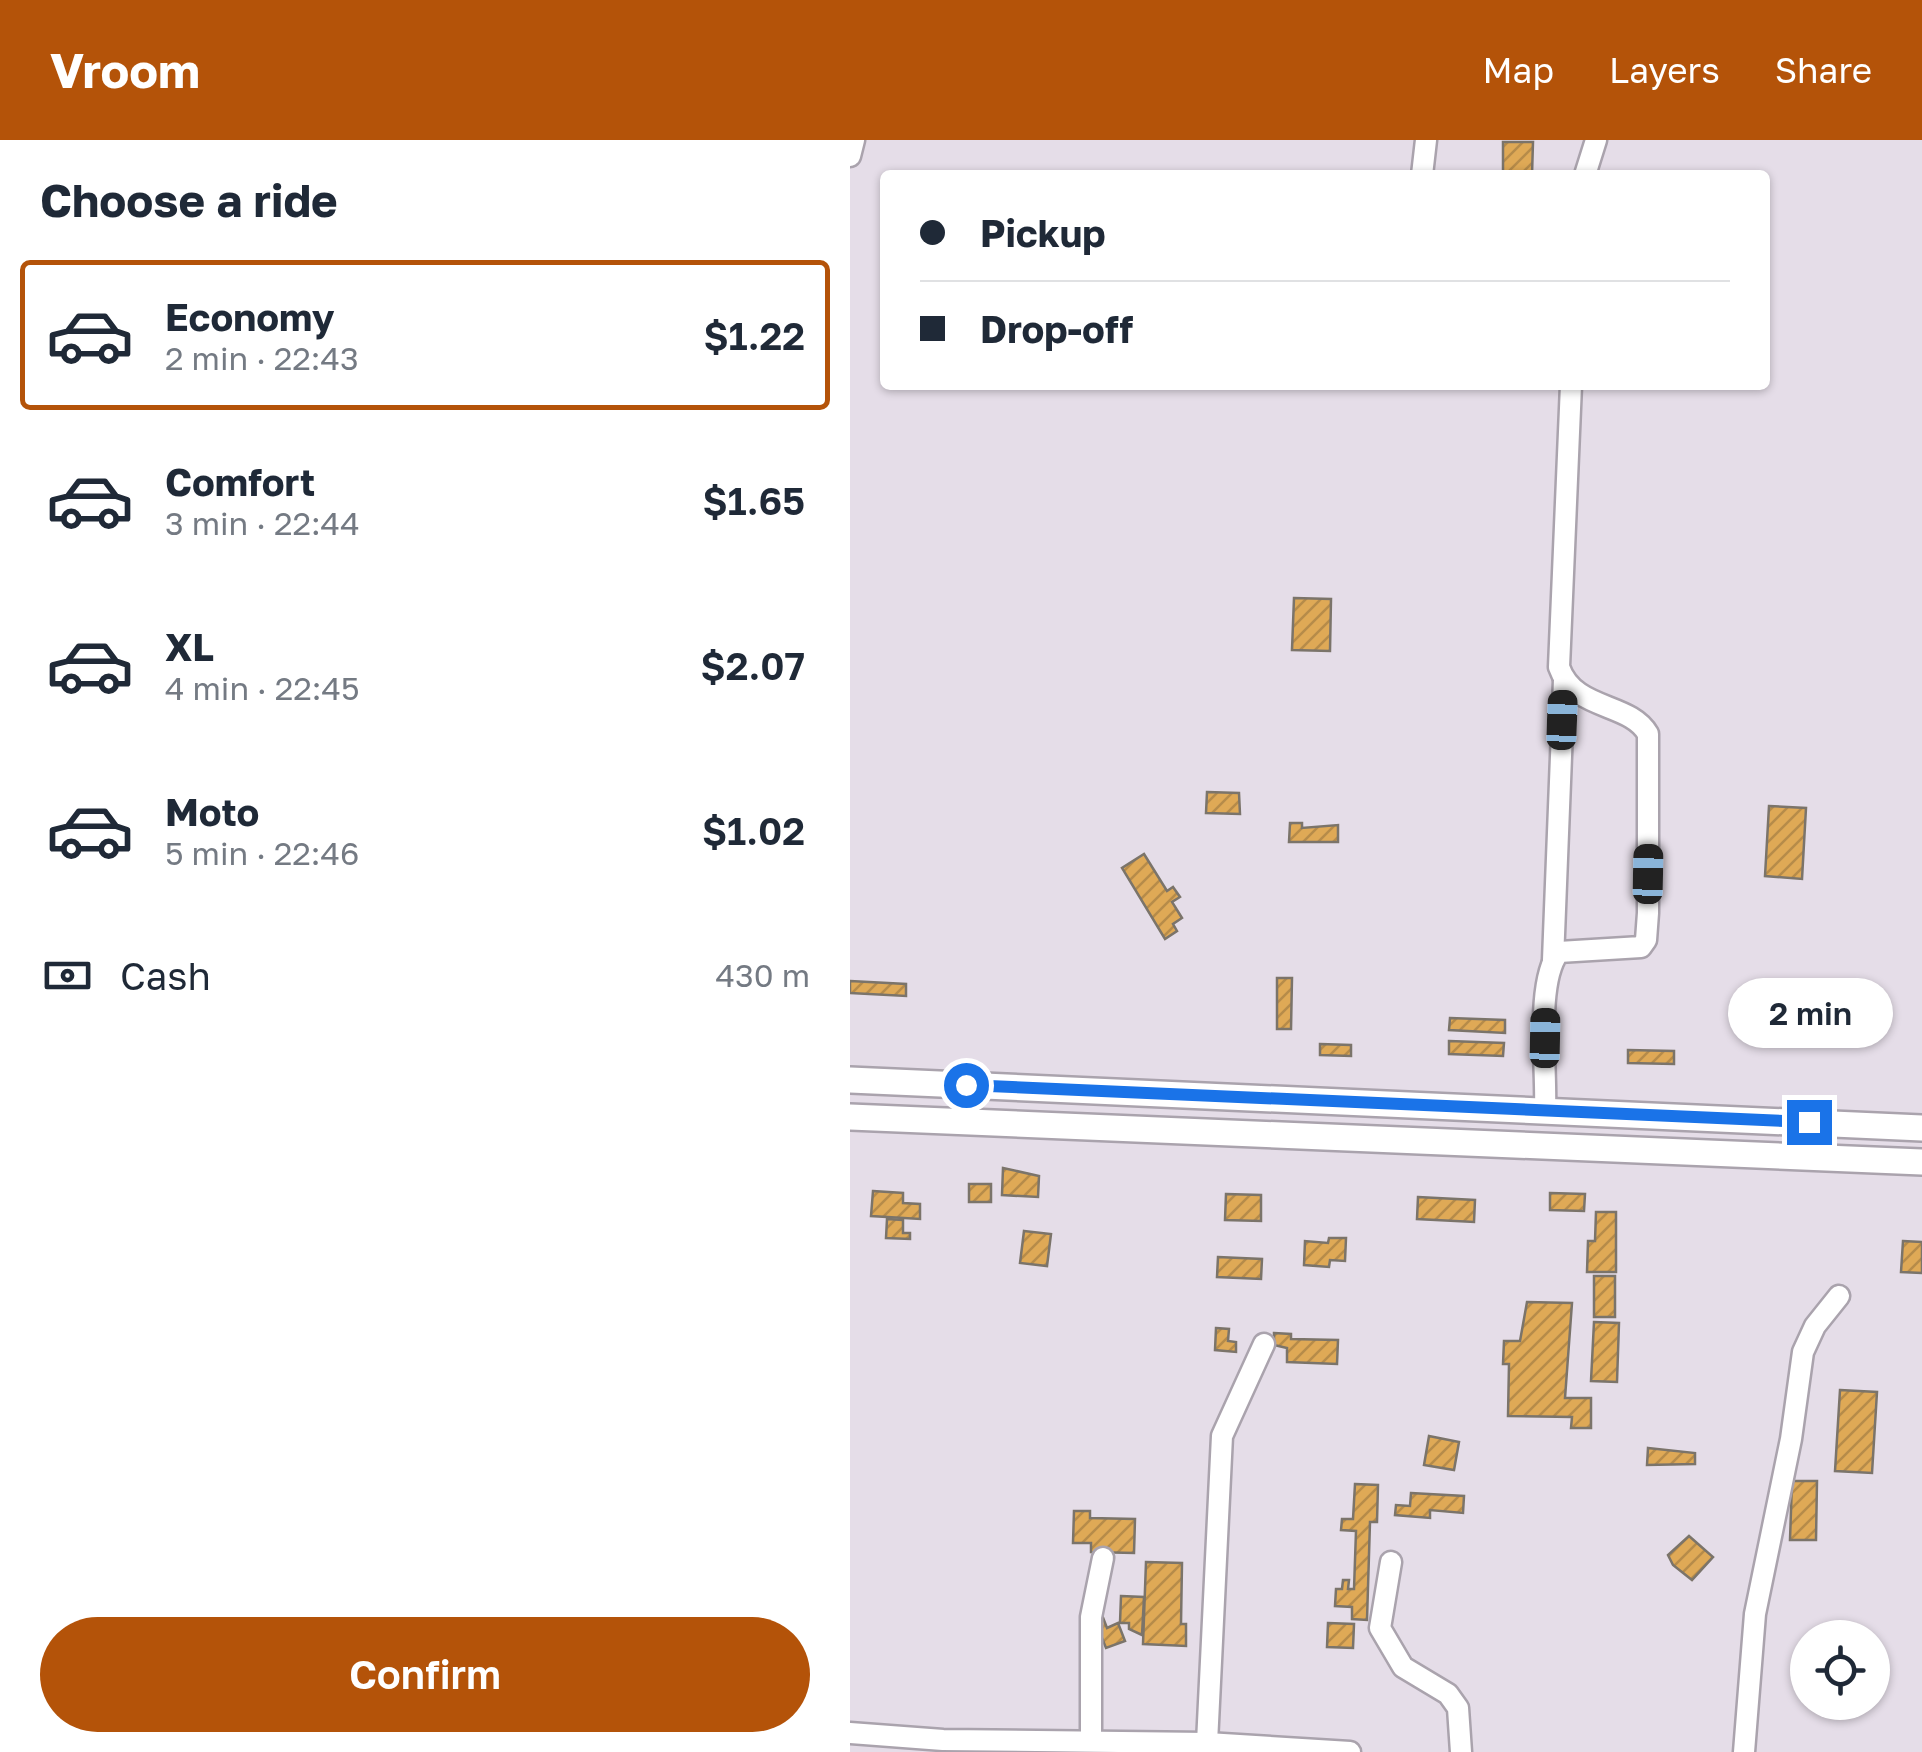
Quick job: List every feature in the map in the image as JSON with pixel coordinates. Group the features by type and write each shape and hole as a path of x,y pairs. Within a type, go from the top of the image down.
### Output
{"main road":[{"path":"850,1080 1922,1128"},
{"path":"850,1116 1922,1162"}],"street":[{"path":"850,156 854,140"},
{"path":"1423,170 1426,140"},
{"path":"1587,170 1596,140"},
{"path":"1545,1109 1545,1018 1553,960 1564,680 1560,667 1560,592 1571,390"},
{"path":"1553,960 1559,952 1641,947 1648,913 1648,734 1635,719 1609,711 1564,680"},
{"path":"1744,1752 1755,1614 1791,1438 1803,1352 1815,1326 1839,1296"},
{"path":"1207,1743 1222,1436 1264,1344"},
{"path":"1091,1739 1093,1598 1103,1558"},
{"path":"1391,1562 1380,1628 1403,1668 1448,1694 1458,1708 1461,1752"},
{"path":"850,1734 942,1746 1091,1739 1350,1752"}],"building":[{"path":"1503,142 1533,142 1532,170 1503,170"},
{"path":"1294,598 1331,599 1330,651 1292,650"},
{"path":"1207,792 1239,793 1240,814 1206,813"},
{"path":"1769,806 1806,808 1802,879 1765,876"},
{"path":"1290,823 1302,823 1302,828 1338,825 1338,842 1289,842"},
{"path":"1144,854 1167,891 1173,887 1180,897 1172,902 1182,918 1173,924 1177,931 1165,939 1122,868"},
{"path":"1277,978 1292,978 1291,1029 1277,1029"},
{"path":"850,981 906,984 906,996 850,993"},
{"path":"1450,1018 1505,1020 1505,1033 1449,1030"},
{"path":"1449,1041 1504,1043 1503,1056 1449,1054"},
{"path":"1320,1044 1351,1045 1351,1056 1320,1055"},
{"path":"1628,1050 1674,1051 1674,1064 1628,1063"},
{"path":"1003,1168 1039,1176 1038,1197 1002,1195"},
{"path":"969,1184 991,1184 991,1202 969,1202"},
{"path":"873,1191 903,1193 903,1203 920,1204 920,1219 871,1216"},
{"path":"1550,1193 1585,1194 1584,1211 1550,1210"},
{"path":"1226,1194 1261,1195 1261,1221 1225,1220"},
{"path":"1418,1197 1475,1200 1474,1222 1417,1219"},
{"path":"1596,1212 1616,1212 1616,1272 1587,1272 1588,1241 1595,1241"},
{"path":"887,1219 903,1220 903,1233 910,1233 910,1239 886,1238"},
{"path":"1024,1231 1051,1234 1047,1266 1020,1263"},
{"path":"1329,1238 1346,1238 1345,1261 1330,1260 1329,1267 1304,1265 1305,1241 1328,1243"},
{"path":"1903,1241 1922,1242 1922,1273 1901,1272"},
{"path":"1218,1257 1262,1259 1261,1279 1217,1277"},
{"path":"1594,1276 1615,1276 1615,1317 1594,1317"},
{"path":"1527,1302 1572,1303 1565,1398 1591,1398 1591,1428 1571,1428 1572,1417 1508,1416 1509,1364 1503,1364 1504,1341 1520,1341"},
{"path":"1594,1322 1619,1323 1617,1382 1591,1381"},
{"path":"1216,1328 1229,1329 1228,1341 1236,1342 1236,1352 1215,1350"},
{"path":"1274,1333 1291,1334 1291,1339 1338,1340 1337,1364 1287,1362 1287,1348 1274,1345"},
{"path":"1840,1390 1877,1392 1872,1473 1835,1471"},
{"path":"1429,1436 1459,1442 1454,1470 1424,1465"},
{"path":"1648,1448 1695,1453 1695,1464 1647,1465"},
{"path":"1792,1481 1817,1481 1816,1540 1790,1540"},
{"path":"1355,1484 1378,1485 1377,1522 1370,1522 1367,1620 1352,1619 1352,1607 1335,1606 1336,1589 1342,1589 1343,1580 1349,1580 1348,1589 1354,1589 1356,1531 1341,1530 1342,1519 1353,1519"},
{"path":"1411,1493 1464,1496 1463,1513 1430,1510 1430,1518 1395,1515 1396,1505 1410,1506"},
{"path":"1074,1511 1090,1511 1090,1518 1135,1519 1134,1553 1091,1552 1091,1543 1073,1543"},
{"path":"1689,1536 1713,1557 1692,1580 1673,1565 1668,1555"},
{"path":"1146,1562 1182,1563 1181,1624 1186,1624 1186,1646 1143,1644"},
{"path":"1121,1596 1144,1597 1142,1635 1129,1629 1129,1623 1120,1623"},
{"path":"1102,1615 1107,1628 1118,1623 1125,1641 1106,1648 1094,1618"},
{"path":"1328,1623 1354,1624 1353,1648 1327,1647"}],"route":[{"path":"966,1085 1809,1122"}]}
